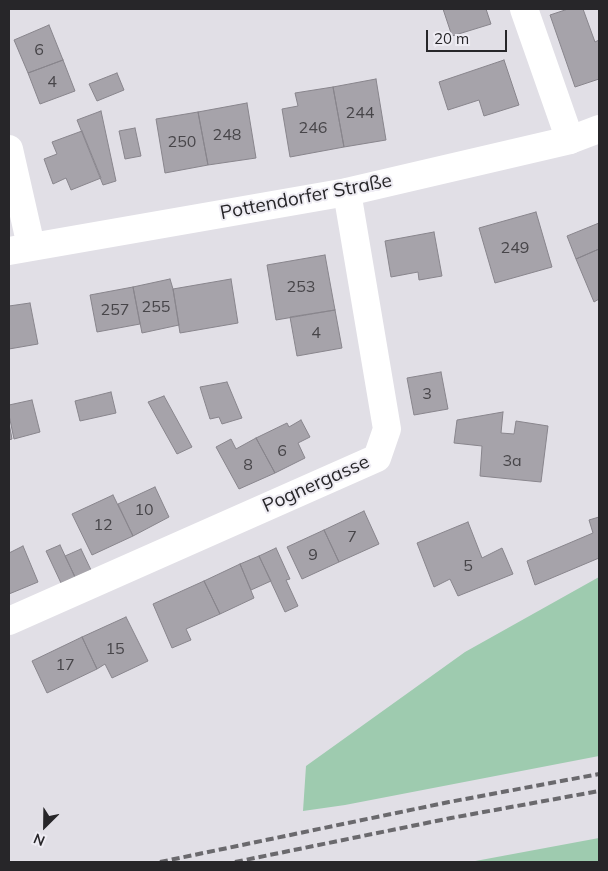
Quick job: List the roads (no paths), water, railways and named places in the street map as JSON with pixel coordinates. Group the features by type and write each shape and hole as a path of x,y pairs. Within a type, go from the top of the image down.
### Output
{"street":[{"path":"524,9 570,140"},
{"name":"Pottendorfer Straße","path":"20,249 347,192 570,140 599,129"},
{"path":"9,148 20,249"},
{"name":"Pognergasse","path":"9,621 377,458 387,429 347,192"}],"railway":[{"path":"160,862 449,802 599,774"},
{"path":"235,862 451,818 599,791"}]}
